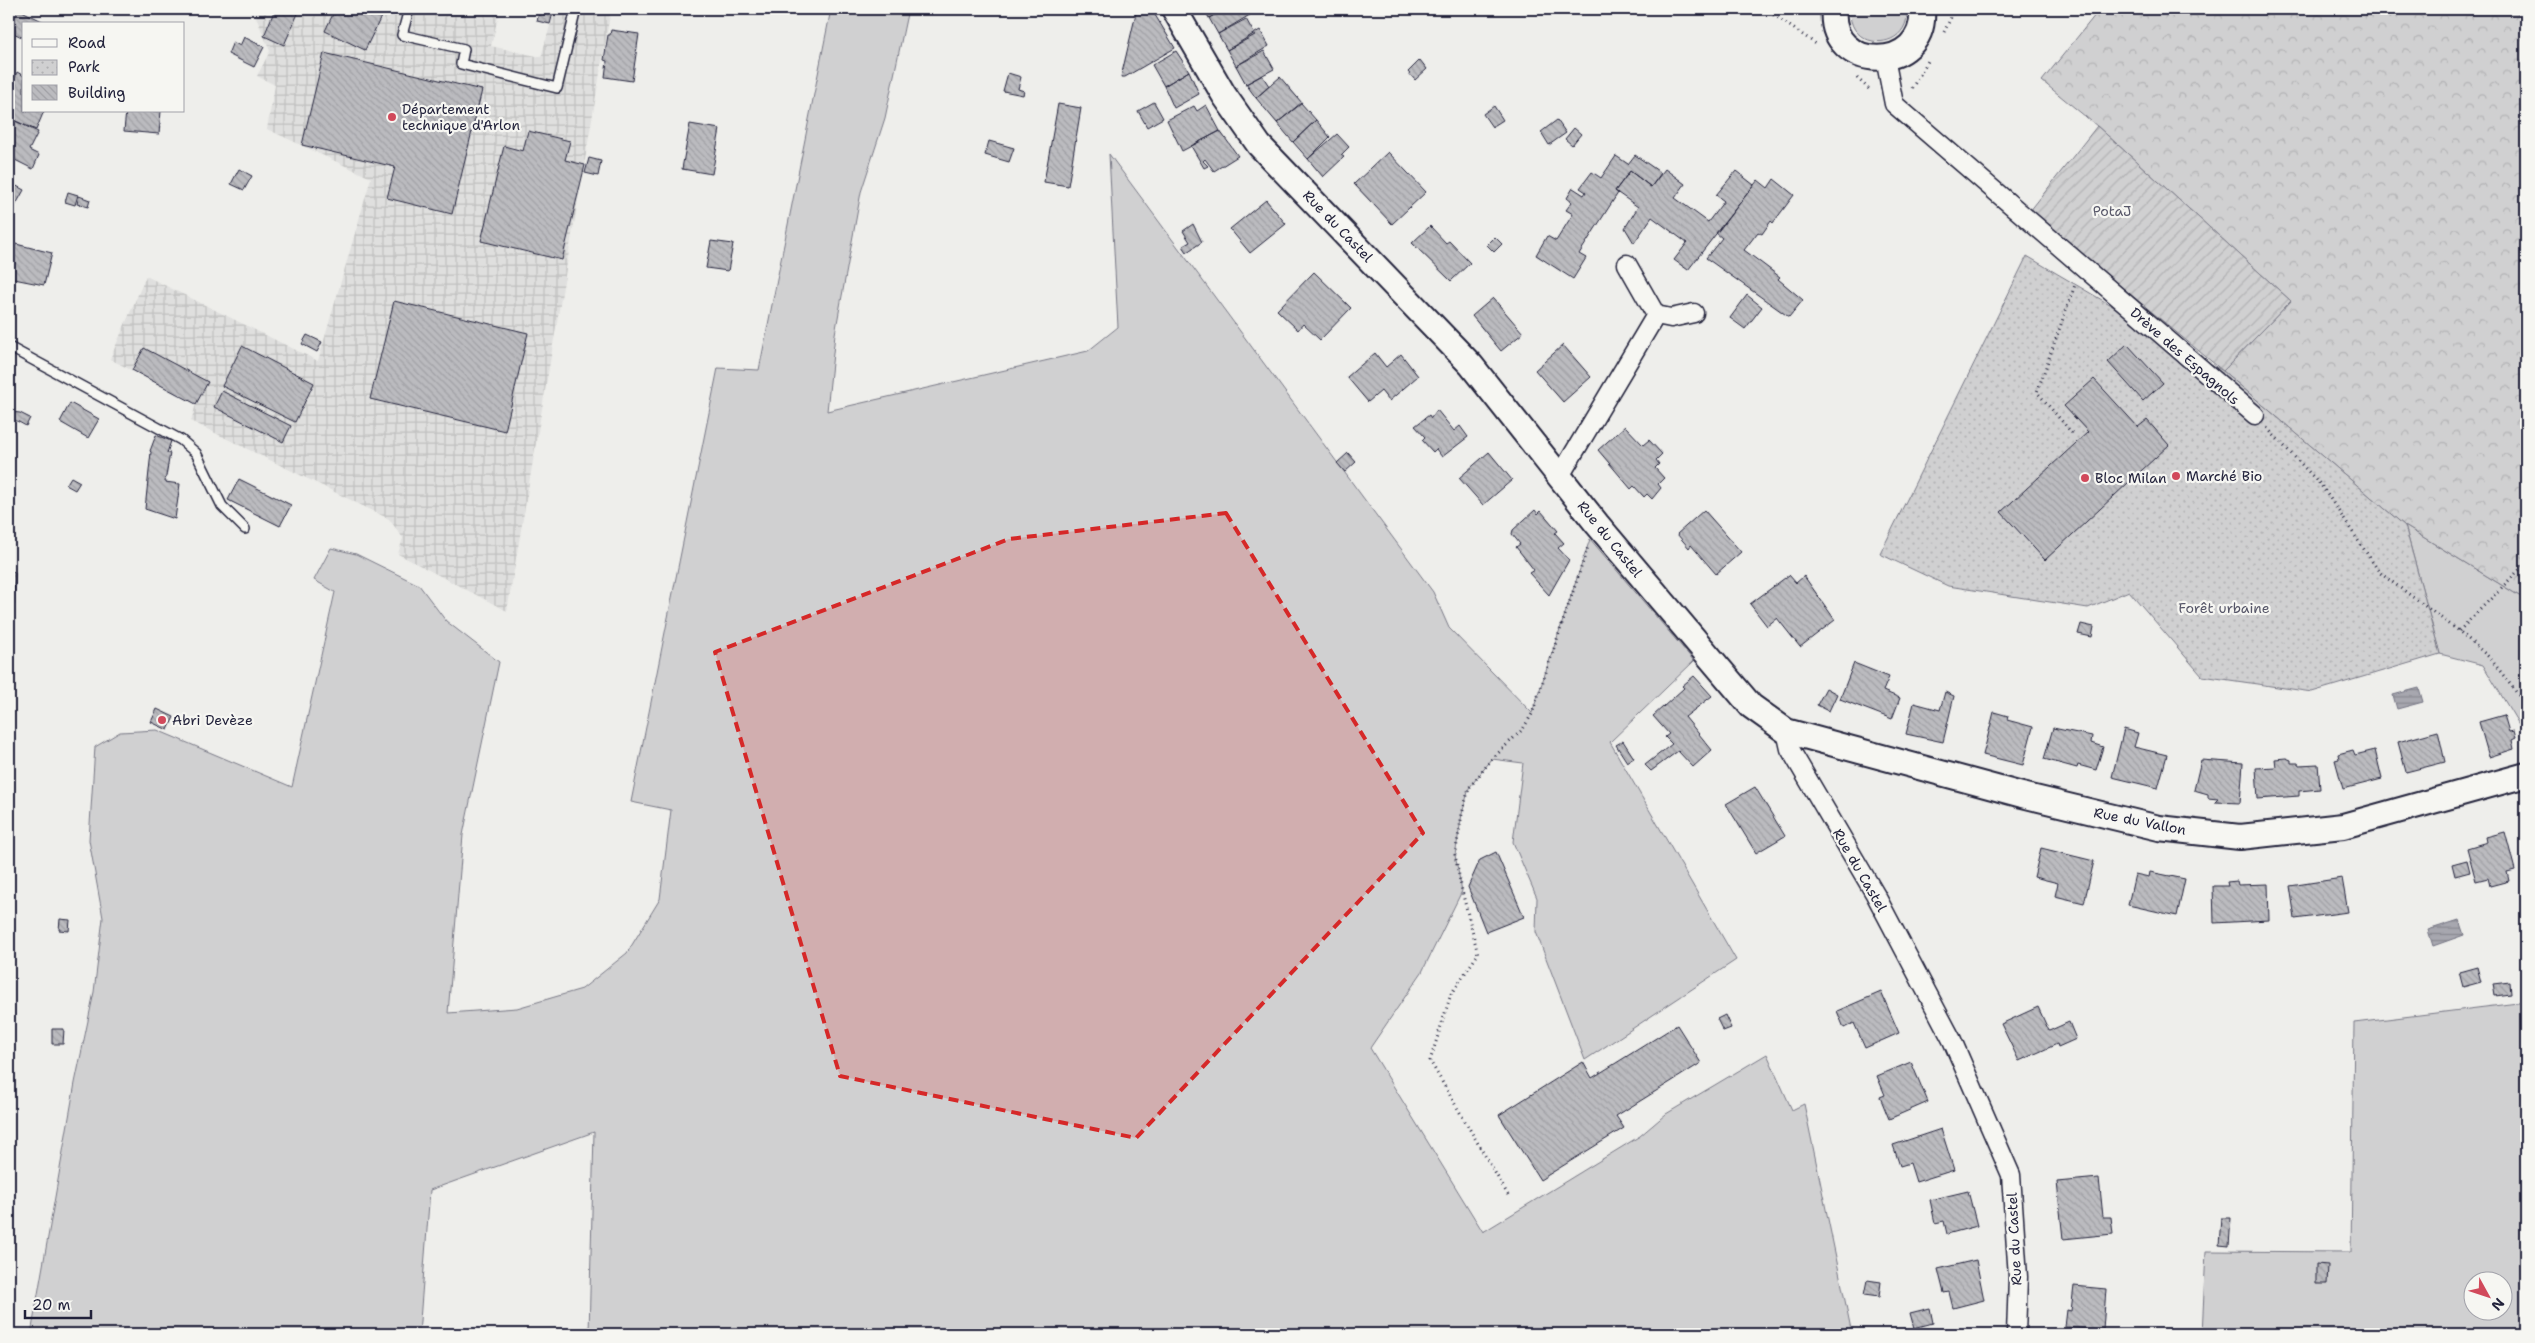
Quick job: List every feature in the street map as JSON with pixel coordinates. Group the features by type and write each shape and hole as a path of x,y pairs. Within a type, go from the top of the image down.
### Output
{"street":[{"name":"Rue du Castel","path":"1174,9 1224,95 1259,145 1350,236 1471,365 1597,524 1751,706 1786,731 1790,749 1875,894 1952,1040 2011,1175 2018,1277 2016,1334"},
{"path":"1834,9 1833,18 1838,36 1850,50 1867,58 1885,58 1901,52 1913,42 1921,27 1922,9"},
{"name":"Drève des Espagnols","path":"1885,58 1894,104 2255,415"},
{"path":"1627,264 1656,315 1671,318 1694,313"},
{"path":"1560,476 1656,315"},
{"name":"Rue du Vallon","path":"1786,731 2022,794 2159,828 2240,837 2343,826 2526,775"}],"lane":[{"path":"408,9 402,34 464,49 461,64 557,88 576,9"},
{"path":"9,347 181,440 196,453 222,506 244,529"}],"path":[{"path":"2072,433 2037,392 2082,267"},
{"path":"2255,415 2322,485 2380,573 2459,631 2490,658 2526,706"},
{"path":"1508,1194 1430,1061 1452,994 1478,954 1455,855 1469,788 1492,759 1523,729 1532,714 1597,524"},
{"path":"2459,631 2526,563"}],"highlighted area":[{"path":"1226,513 1423,833 1136,1138 840,1076 715,652 1009,539"}],"shaded area":[{"path":"260,9 500,9 491,46 541,57 555,9 611,9 507,611 398,554 403,538 389,519 191,421 196,404 110,359 146,276 318,361 371,178 267,129 275,85 257,76 270,51 256,17"},
{"path":"2419,688 2423,702 2397,709 2393,695"},
{"path":"2459,920 2464,935 2433,946 2428,930"}],"green space":[{"path":"831,9 908,9 885,118 861,192 835,334 827,411 1088,351 1118,327 1109,154 1433,592 1449,628 1532,713 1590,539 1694,661 1610,742 1736,960 1585,1060 1536,932 1537,898 1513,842 1523,763 1492,759 1469,788 1462,814 1455,855 1462,891 1422,972 1370,1048 1483,1232 1640,1136 1666,1114 1767,1054 1792,1110 1804,1104 1852,1334 589,1334 594,1132 430,1190 419,1334 31,1334 75,1083 94,992 103,918 89,840 95,747 120,732 157,730 292,787 335,592 314,580 331,548 356,554 419,585 446,621 499,662 463,835 448,1013 517,1008 582,989 627,953 660,899 671,810 631,802 718,368 759,370"},
{"path":"1850,9 1907,9 1906,23 1899,33 1890,39 1879,42 1868,40 1858,34 1852,23"},
{"path":"2100,9 2513,9 2526,18 2526,600 2405,526 2223,371 2291,301 2097,126 2042,81"},
{"name":"PotaJ","path":"2097,126 2291,301 2223,371 2030,211"},
{"name":"Forêt urbaine","path":"2027,256 2223,371 2405,526 2440,654 2312,692 2202,676 2129,591 2088,608 1948,586 1880,554"},
{"path":"2405,526 2526,600 2526,736 2483,665 2440,654"},
{"path":"2526,1002 2526,1334 2202,1334 2206,1251 2351,1252 2354,1023"}],"building":[{"path":"11,9 18,9 44,22 22,22 22,37 9,31 9,14"},
{"path":"275,9 300,9 284,45 264,36"},
{"path":"338,9 364,9 381,17 365,50 325,31 333,14 335,15"},
{"path":"540,9 554,9 550,24 537,21"},
{"path":"1137,9 1152,10 1175,48 1125,77 1121,77"},
{"path":"1204,9 1225,9 1209,18"},
{"path":"1225,9 1251,9 1253,13 1218,34 1209,18"},
{"path":"1246,19 1255,35 1227,50 1218,34"},
{"path":"611,30 639,34 632,81 605,77 607,61 604,60 608,35 610,35"},
{"path":"1260,30 1269,46 1236,66 1227,50"},
{"path":"244,37 264,47 254,67 228,54 233,42 240,46"},
{"path":"1176,51 1189,71 1164,86 1152,65"},
{"path":"1264,51 1274,69 1246,84 1236,66"},
{"name":"Département technique d'Arlon","path":"324,53 482,90 452,214 387,198 395,167 302,145"},
{"path":"1420,60 1427,69 1415,80 1408,72"},
{"path":"1189,71 1199,94 1174,108 1164,86"},
{"path":"17,72 22,75 22,112 44,112 36,130 9,118 9,106 16,90 10,88"},
{"path":"1008,73 1021,77 1018,89 1024,91 1023,95 1003,91"},
{"path":"1262,75 1269,86 1256,98 1246,84"},
{"path":"1280,77 1302,103 1277,123 1256,98"},
{"path":"1154,102 1163,118 1147,127 1138,111"},
{"path":"1301,103 1316,120 1293,142 1277,123"},
{"path":"1058,104 1081,108 1068,186 1044,182"},
{"path":"1206,105 1220,131 1182,151 1167,120 1194,106 1197,111"},
{"path":"1494,106 1503,120 1492,127 1483,114"},
{"path":"126,112 161,112 159,134 124,131"},
{"path":"9,118 38,132 29,150 39,155 33,169 9,157"},
{"path":"1316,120 1330,137 1308,159 1293,142"},
{"path":"1557,120 1566,133 1549,145 1541,132"},
{"path":"690,124 720,129 712,174 682,169"},
{"path":"1574,128 1581,134 1572,145 1565,139"},
{"path":"528,131 570,141 565,160 585,165 562,260 481,241 504,146 523,151"},
{"path":"1220,131 1238,156 1214,171 1205,159 1203,161 1208,166 1204,168 1191,146"},
{"path":"1337,134 1349,147 1341,155 1344,157 1323,177 1308,159"},
{"path":"989,141 1014,148 1009,162 985,155"},
{"path":"1388,152 1426,192 1392,224 1354,184"},
{"path":"1635,155 1661,173 1651,187 1630,171 1615,191 1618,193 1579,254 1586,258 1573,279 1536,255 1547,236 1556,241 1573,214 1566,210 1572,202 1567,198 1573,188 1584,195 1586,192 1580,188 1592,172 1601,178 1616,156 1628,164"},
{"path":"589,158 601,161 598,176 585,173"},
{"path":"239,169 252,176 244,190 231,184"},
{"path":"1665,169 1685,184 1675,198 1708,222 1724,201 1716,195 1736,171 1754,185 1688,270 1674,260 1687,243 1652,217 1634,243 1625,228 1638,207 1615,191 1630,171 1651,187"},
{"path":"1774,179 1794,195 1773,223 1771,221 1762,234 1758,232 1744,250 1780,277 1778,279 1803,300 1789,317 1706,258 1722,238 1716,233 1758,180 1768,188"},
{"path":"9,182 24,190 14,208 9,206"},
{"path":"68,192 78,195 75,205 65,202"},
{"path":"79,196 90,200 88,207 77,204"},
{"path":"1266,200 1286,224 1250,253 1230,229"},
{"path":"1193,224 1202,242 1187,252 1183,246 1190,242 1183,231"},
{"path":"1430,226 1446,243 1449,241 1470,263 1451,281 1412,243"},
{"path":"1495,237 1502,244 1494,252 1487,245"},
{"path":"711,241 733,244 728,271 706,268"},
{"path":"16,244 52,253 44,285 9,278 9,260"},
{"path":"1314,272 1351,308 1320,340 1303,324 1298,330 1277,310"},
{"path":"1747,295 1762,307 1745,329 1730,318"},
{"path":"1493,298 1523,333 1501,351 1472,316"},
{"path":"394,301 528,333 505,431 370,399"},
{"path":"307,335 322,342 317,352 302,344"},
{"path":"2127,344 2163,383 2143,401 2108,362"},
{"path":"1563,345 1591,377 1563,402 1535,370"},
{"path":"242,346 314,383 295,422 222,386"},
{"path":"144,348 208,382 196,404 132,370"},
{"path":"9,351 12,353 12,379 9,379"},
{"path":"1375,353 1386,367 1401,354 1418,376 1389,401 1381,391 1368,402 1347,377"},
{"name":"Bloc Milan","path":"2094,379 2138,427 2147,420 2169,445 2045,560 2001,512 2088,432 2064,406"},
{"path":"222,391 291,426 283,442 214,407"},
{"path":"9,400 11,400 11,412 20,413 30,418 26,426 17,421 9,421"},
{"path":"70,403 99,419 88,438 60,422"},
{"path":"1437,410 1454,431 1460,426 1468,437 1442,457 1436,449 1433,452 1422,440 1425,437 1415,426 1429,415 1431,418"},
{"path":"1625,426 1643,445 1649,440 1662,454 1656,460 1659,464 1655,468 1664,478 1658,484 1661,488 1652,499 1647,494 1644,497 1634,486 1631,489 1598,450"},
{"path":"156,435 171,441 167,453 170,453 165,482 180,484 175,519 145,509 150,451"},
{"path":"1489,452 1512,480 1483,505 1459,478"},
{"path":"1348,453 1356,462 1345,472 1337,463"},
{"path":"71,477 80,482 75,490 66,485"},
{"path":"239,479 291,505 280,526 228,500"},
{"path":"1535,510 1538,514 1541,511 1558,531 1555,533 1564,543 1558,548 1569,560 1549,595 1529,573 1534,570 1516,547 1520,544 1512,534 1513,530"},
{"path":"1704,510 1741,552 1716,574 1691,545 1689,548 1677,534"},
{"path":"9,571 15,572 14,604 9,604"},
{"path":"1789,575 1796,583 1804,576 1835,620 1800,647 1777,618 1767,626 1750,604"},
{"path":"2081,624 2094,627 2092,637 2078,634"},
{"path":"1854,663 1889,677 1883,691 1900,698 1892,719 1840,699"},
{"path":"1694,676 1712,696 1685,717 1712,750 1693,767 1678,751 1651,771 1645,765 1672,744 1665,737 1669,734 1653,716 1684,688 1682,686"},
{"path":"1826,688 1837,694 1829,711 1817,705"},
{"path":"1945,692 1954,696 1943,742 1906,734 1914,703 1940,710"},
{"name":"Abri Devèze","path":"157,709 174,717 168,730 151,722"},
{"path":"1994,712 2008,716 2007,720 2033,727 2023,765 1983,755"},
{"path":"2504,715 2509,732 2514,731 2516,738 2512,740 2514,749 2489,757 2479,722"},
{"path":"2053,728 2092,736 2091,743 2103,747 2096,770 2078,765 2077,768 2044,759"},
{"path":"2124,729 2138,733 2134,747 2167,755 2158,788 2112,777"},
{"path":"2438,731 2445,762 2406,772 2398,742"},
{"path":"1623,741 1634,758 1627,762 1616,745"},
{"path":"2353,750 2355,755 2375,750 2382,779 2343,789 2335,760 2339,759 2338,754"},
{"path":"2286,758 2291,760 2291,763 2298,763 2299,765 2318,764 2320,789 2299,791 2299,796 2258,799 2256,768 2276,767 2275,759"},
{"path":"2201,760 2243,763 2240,803 2215,802 2218,799 2208,798 2208,794 2194,790"},
{"path":"1755,787 1785,836 1756,853 1726,804"},
{"path":"2505,832 2515,870 2507,872 2509,881 2490,886 2488,878 2476,881 2467,848 2487,842 2486,837"},
{"path":"2041,848 2094,861 2084,903 2055,896 2058,883 2034,877"},
{"path":"1496,852 1524,917 1486,932 1468,887 1480,860"},
{"path":"2467,860 2470,872 2455,876 2452,864"},
{"path":"2150,872 2185,879 2177,916 2128,905 2135,874 2149,877"},
{"path":"2342,878 2348,912 2295,919 2290,886"},
{"path":"2237,881 2238,885 2268,884 2269,920 2214,923 2213,886 2228,886 2227,882"},
{"path":"60,919 70,920 69,931 59,930"},
{"path":"2477,967 2481,982 2463,987 2459,972"},
{"path":"2510,982 2511,994 2495,996 2493,984"},
{"path":"1881,992 1899,1033 1865,1048 1854,1023 1844,1028 1837,1011"},
{"path":"2038,1007 2049,1031 2069,1022 2076,1039 2058,1047 2057,1044 2019,1061 2001,1024"},
{"path":"1725,1015 1731,1028 1723,1031 1717,1019"},
{"path":"1677,1025 1701,1063 1616,1116 1624,1128 1540,1180 1499,1115 1583,1062 1592,1078"},
{"path":"52,1029 64,1029 63,1044 52,1044"},
{"path":"1911,1062 1928,1102 1889,1119 1880,1097 1885,1095 1877,1076"},
{"path":"1941,1129 1954,1170 1916,1182 1910,1163 1900,1166 1893,1145"},
{"path":"2099,1178 2103,1217 2111,1217 2113,1234 2063,1239 2057,1182"},
{"path":"1968,1191 1977,1226 1947,1234 1944,1221 1935,1223 1930,1200"},
{"path":"2221,1218 2231,1218 2229,1246 2219,1245"},
{"path":"1976,1260 1984,1300 1953,1308 1949,1292 1944,1293 1938,1269"},
{"path":"2316,1264 2328,1265 2327,1284 2316,1284"},
{"path":"1867,1280 1881,1282 1879,1297 1864,1295"},
{"path":"2074,1286 2106,1289 2103,1330 2065,1327 2067,1310 2071,1311"},
{"path":"1930,1308 1933,1323 1914,1328 1910,1313"}],"place":[{"name":"Département technique d'Arlon","path":"392,117"},
{"name":"Marché Bio","path":"2176,476"},
{"name":"Bloc Milan","path":"2085,478"},
{"name":"Abri Devèze","path":"162,720"}]}
